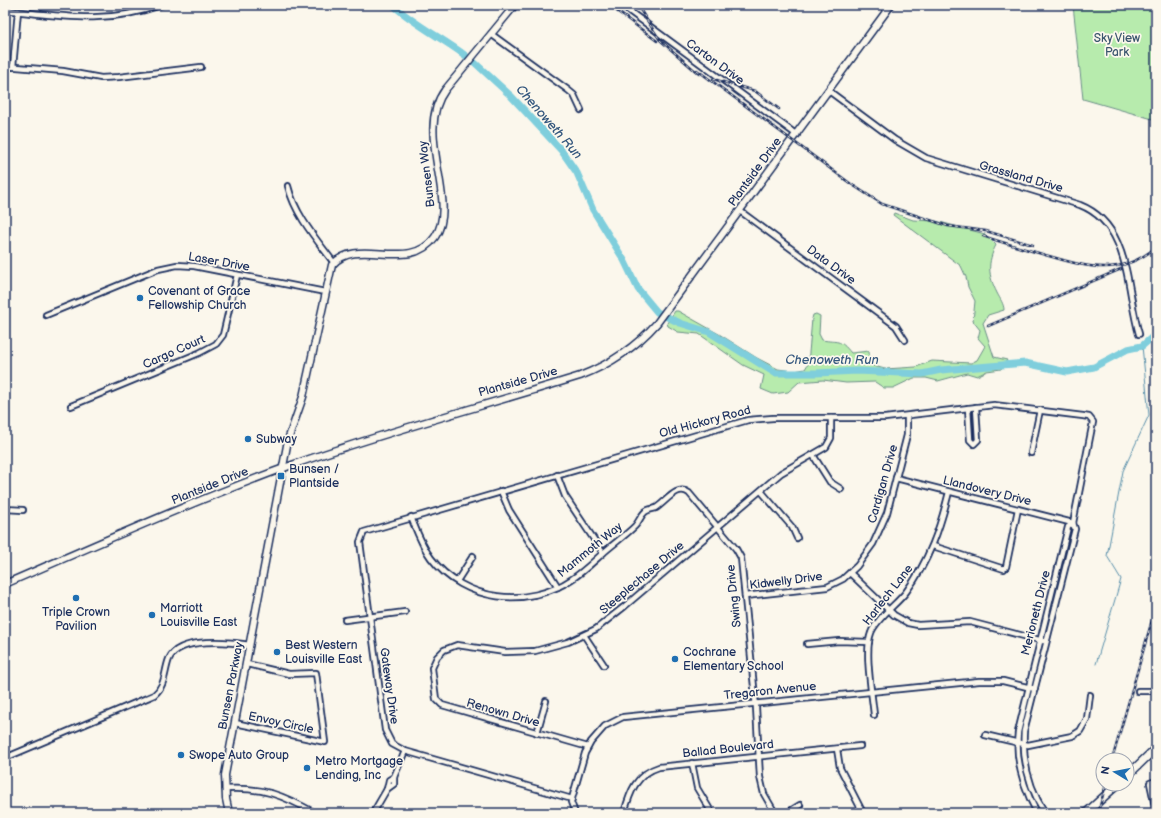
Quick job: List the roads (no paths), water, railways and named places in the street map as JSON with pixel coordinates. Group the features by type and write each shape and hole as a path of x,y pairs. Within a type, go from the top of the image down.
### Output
{"main road":[{"path":"1135,769 1154,751"},
{"path":"1086,813 1109,792"}],"street":[{"path":"5,10 95,18 135,13 161,5"},
{"name":"Carton Drive","path":"621,5 796,134"},
{"name":"Plantside Drive","path":"5,584 222,492 283,468 391,431 596,369 613,361 634,346 656,323 829,91 891,5"},
{"name":"Bunsen Way","path":"334,262 344,255 351,254 413,253 425,247 436,236 441,225 442,211 433,134 434,112 440,96 491,34 511,7"},
{"path":"13,67 18,11"},
{"path":"491,34 574,95 581,110"},
{"path":"5,66 63,71 101,78 201,67"},
{"name":"Grassland Drive","path":"829,91 898,142 926,158 1080,205 1102,218 1112,230 1119,245 1139,334"},
{"path":"283,468 288,440 303,397 329,273 334,262 303,219 291,199 288,186"},
{"name":"Data Drive","path":"740,211 896,326 905,340"},
{"name":"Laser Drive","path":"46,316 164,267 194,266 325,292"},
{"name":"Cargo Court","path":"71,406 199,353 216,344 225,332 237,274"},
{"name":"Old Hickory Road","path":"361,537 366,531 411,517 748,420 884,418 1002,405 1083,416 1091,419"},
{"path":"968,408 970,440 974,444 978,440 976,407"},
{"path":"1031,453 1040,410"},
{"name":"Cardigan Drive","path":"850,573 866,555 881,530 907,435 907,416"},
{"name":"Steeplechase Drive","path":"433,678 432,668 437,658 444,650 454,645 500,652 520,652 550,648 584,635 616,614 781,473 826,447 830,443 831,418"},
{"name":"Merioneth Drive","path":"1037,813 1021,777 1017,743 1028,688 1068,527 1073,523 1092,428 1093,422 1091,419"},
{"path":"813,455 830,482 841,489"},
{"name":"Bunsen Parkway","path":"229,813 225,789 227,762 247,664 283,468"},
{"path":"557,475 565,496 603,553"},
{"name":"Llandovery Drive","path":"896,478 1073,523"},
{"name":"Mammoth Way","path":"411,517 423,546 442,569 457,581 481,593 505,598 524,597 547,592 578,575 637,524 645,512 658,506 677,491 684,490"},
{"name":"Swing Drive","path":"684,490 689,493 718,527 739,555 755,703 758,756 762,786 766,799 775,813"},
{"path":"501,491 509,510 558,587"},
{"path":"761,491 792,527 797,538"},
{"name":"Harlech Lane","path":"874,715 868,642 873,630 913,583 933,546 949,492"},
{"path":"5,508 23,510"},
{"path":"933,546 954,555 1004,569 1006,567 1018,509"},
{"path":"1045,813 1030,784 1023,744 1024,731 1075,529 1073,523"},
{"name":"Gateway Drive","path":"361,537 386,736 392,744 405,751 572,799"},
{"path":"457,581 473,556"},
{"path":"850,573 889,611 903,621 912,624 970,622 1046,642"},
{"name":"Kidwelly Drive","path":"744,596 824,588 836,584 850,573"},
{"path":"345,620 405,612"},
{"path":"584,635 604,665"},
{"path":"5,758 154,695 162,685 171,656 179,648 220,641 250,645"},
{"path":"807,644 839,641 868,642"},
{"name":"Envoy Circle","path":"235,723 325,742 316,673 289,674 247,664"},
{"name":"Renown Drive","path":"433,678 436,699 442,705 588,747"},
{"name":"Tregaron Avenue","path":"575,813 571,803 588,747 599,732 611,722 623,717 991,680 1034,690"},
{"path":"1138,691 1156,690"},
{"path":"985,735 1028,745 1058,740 1078,733 1087,720 1090,695"},
{"path":"537,733 546,701"},
{"name":"Ballad Boulevard","path":"624,813 632,788 642,775 659,767 860,746"},
{"path":"837,749 840,768 863,813"},
{"path":"373,813 387,789 388,780 394,777 405,751"},
{"path":"1154,751 1156,760"},
{"path":"692,763 697,788 712,813"},
{"path":"1156,781 1150,783 1156,811"},
{"path":"225,789 273,793 289,798 315,813"},
{"path":"787,813 800,805"}],"waterway":[{"name":"Chenoweth Run","path":"393,5 410,19 466,56"},
{"name":"Chenoweth Run","path":"474,62 511,96 561,150 577,173 593,210 624,260 638,289 657,312 680,323 709,332 775,373 857,371 922,374 941,370 1025,363 1067,372 1094,367 1128,349 1142,346 1156,334"},
{"path":"1096,664 1121,579 1107,556 1123,471 1149,415 1142,346"}],"railway":[{"path":"637,5 660,40 699,74"},
{"path":"614,9 657,41"},
{"path":"697,70 851,184 882,204 948,226 986,231 1033,245"},
{"path":"713,79 755,91 779,109"},
{"path":"983,236 1072,262 1101,267 1128,263 1142,257 1156,247"},
{"path":"988,326 1121,269"},
{"path":"1114,752 1156,606"},
{"path":"1098,813 1104,792"}],"place":[{"name":"Covenant of Grace Fellowship Church","path":"140,298"},
{"name":"Subway","path":"248,439"},
{"name":"Bunsen / Plantside","path":"281,476"},
{"name":"Triple Crown Pavilion","path":"76,598"},
{"name":"Marriott Louisville East","path":"152,615"},
{"name":"Best Western Louisville East","path":"277,652"},
{"name":"Cochrane Elementary School","path":"675,659"},
{"name":"Swope Auto Group","path":"181,755"},
{"name":"Metro Mortgage Lending, Inc","path":"307,768"}],"park label":[{"name":"Sky View Park","path":"1117,45"}]}
